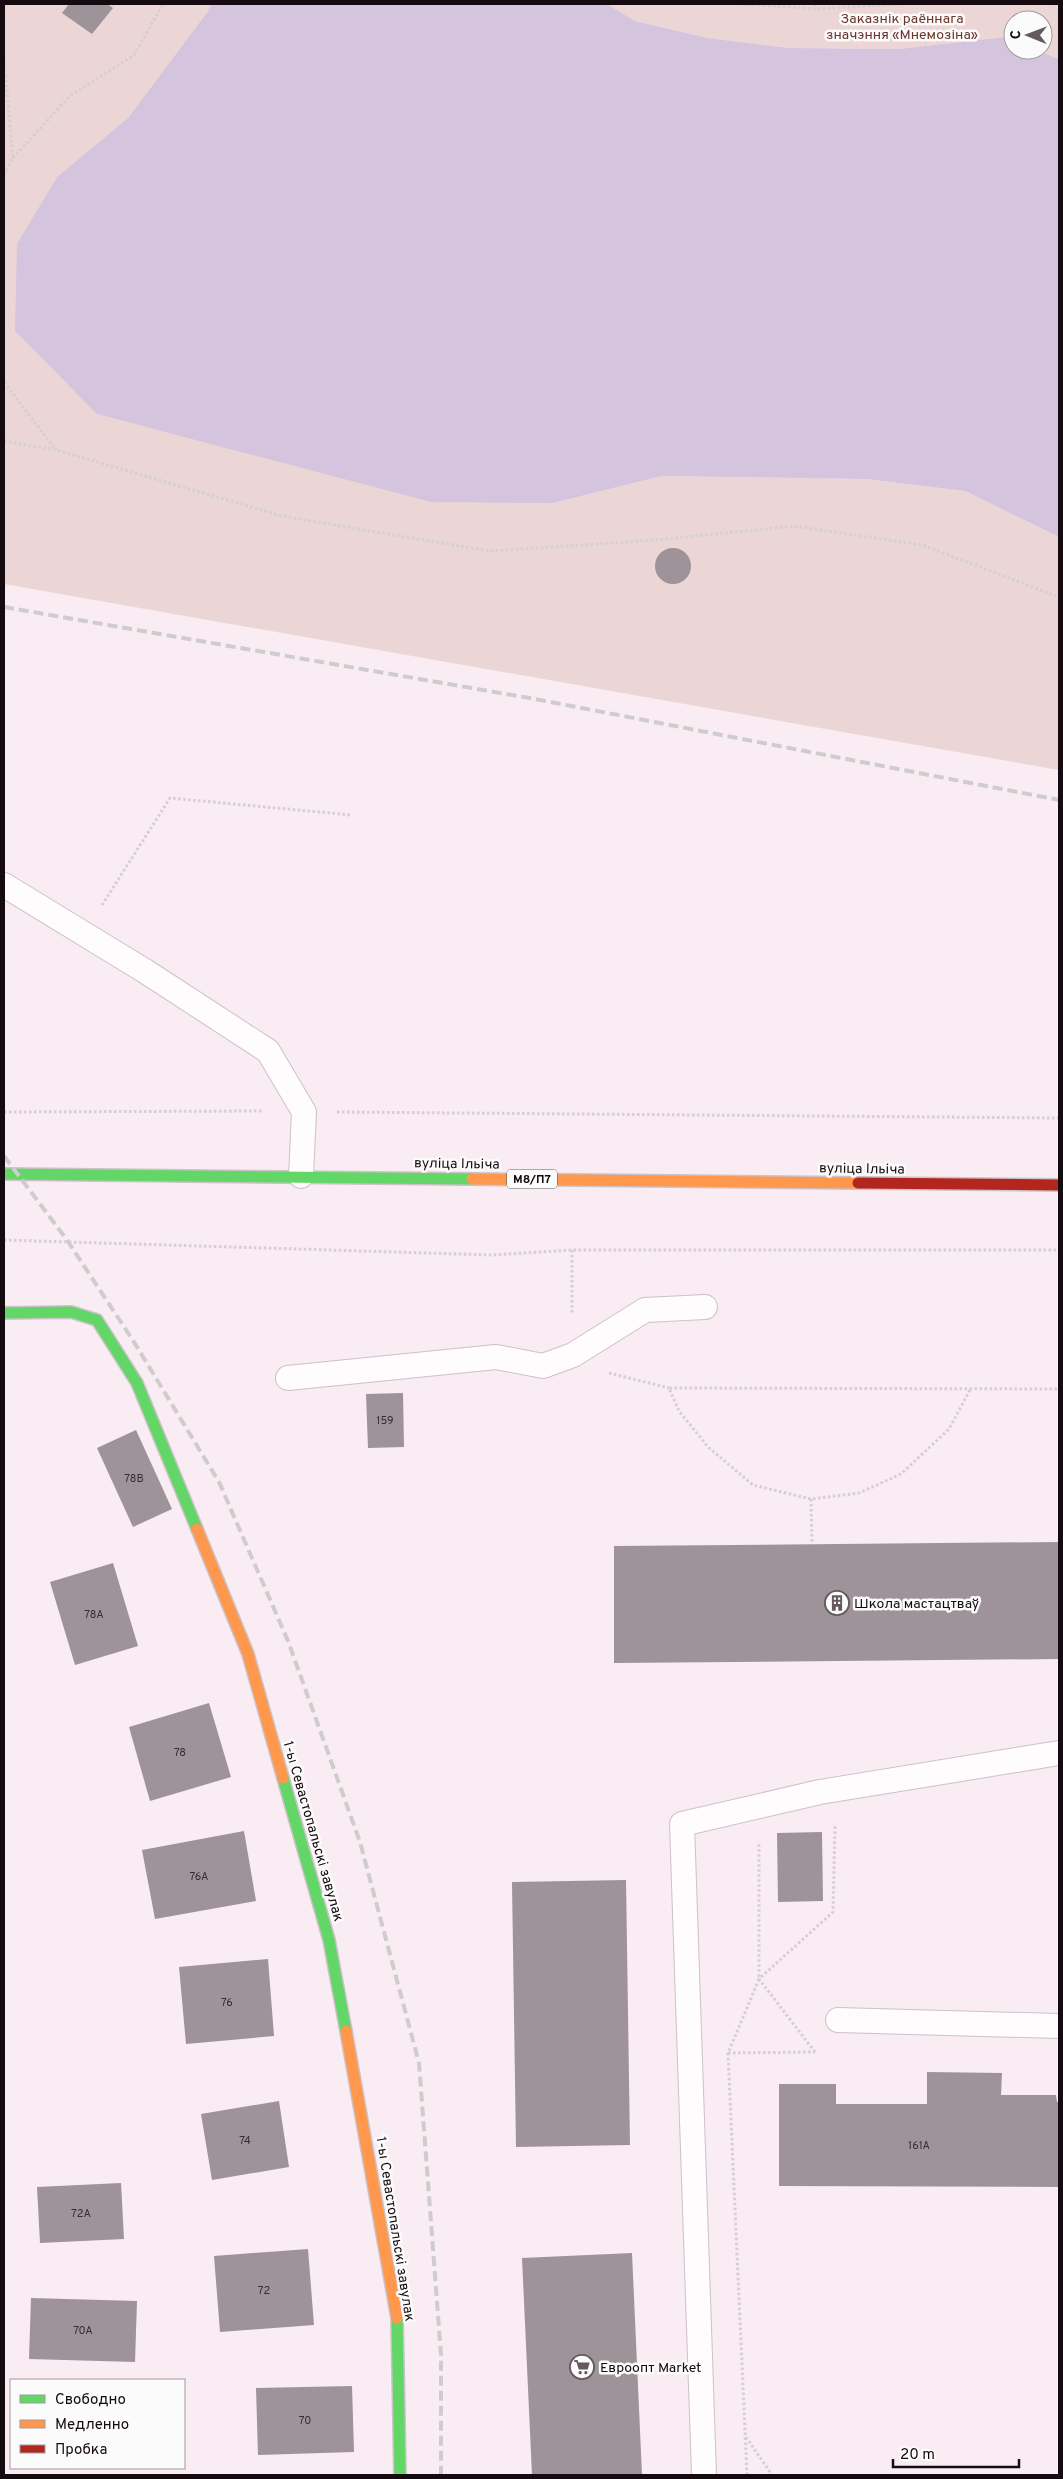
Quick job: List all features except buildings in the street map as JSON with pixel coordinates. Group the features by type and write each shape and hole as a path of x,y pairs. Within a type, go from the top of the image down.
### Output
{"street":[{"name":"вуліца Ільіча","path":"4,1174 1059,1185"},
{"name":"1-ы Севастопальскі завулак","path":"4,1313 71,1312 97,1320 136,1383 248,1654 329,1940 397,2310 400,2475"}],"lane":[{"path":"4,885 268,1051 304,1112 301,1176"},
{"path":"288,1378 496,1357 543,1366 573,1355 645,1310 705,1307"},
{"path":"704,2475 682,1824 836,1790 1059,1752"},
{"path":"838,2020 1059,2026"}],"path":[{"path":"4,175 13,158 69,97 134,55 163,4"},
{"path":"743,4 815,9 902,4"},
{"path":"814,4 815,9"},
{"path":"1054,4 1059,6"},
{"path":"4,60 13,158"},
{"path":"4,382 21,407 56,450"},
{"path":"4,441 56,450 282,516 489,551 645,541 794,526 922,545 1059,597"},
{"path":"84,934 170,798 351,815"},
{"path":"4,1112 304,1112 1059,1118"},
{"path":"4,1240 492,1255 572,1250 1059,1250"},
{"path":"970,1390 949,1429 901,1474 859,1493 810,1499 753,1485 708,1447 679,1411 669,1388 1059,1389"},
{"path":"810,1499 812,1544"},
{"path":"759,1979 833,1912 836,1790"},
{"path":"747,2475 728,2053 759,1979 759,1806"},
{"path":"759,1979 815,2052"},
{"path":"815,2052 838,2020"},
{"path":"728,2053 815,2052"},
{"path":"745,2435 772,2475"}],"green space":[{"path":"4,4 211,4 208,11 128,118 58,176 97,414 325,473 553,503 662,476 866,479 965,491 1059,537 1059,770 4,584"},
{"name":"Заказнік раённага значэння «Мнемозіна»","path":"607,4 1059,4 1059,59 1053,57 1053,10 1003,10 1003,37 899,49 789,48 708,38 635,21"}],"shaded area":[{"path":"211,4 607,4 635,21 708,38 789,48 899,49 1003,37 1003,60 1053,60 1053,57 1059,59 1059,537 965,491 866,479 662,476 553,503 431,502 97,414 15,331 17,244 58,176 128,118 208,11"}],"railway":[{"path":"4,607 535,699 1059,800"},
{"path":"4,1156 67,1240 134,1342 219,1482 288,1641 360,1842 419,2063 441,2355 441,2475"}],"traffic: fast":[{"path":"4,1174 472,1179"},
{"path":"4,1313 71,1312 97,1320 137,1383 197,1529"},
{"path":"283,1778 329,1940 346,2031"},
{"path":"397,2318 400,2475"}],"traffic: slow":[{"path":"472,1179 858,1183"},
{"path":"197,1529 248,1654 283,1778"},
{"path":"346,2031 397,2318"}],"traffic: jam":[{"path":"858,1183 1059,1185"}],"place":[{"name":"Школа мастацтваў","path":"837,1603"},
{"name":"Евроопт Market","path":"582,2367"}]}
